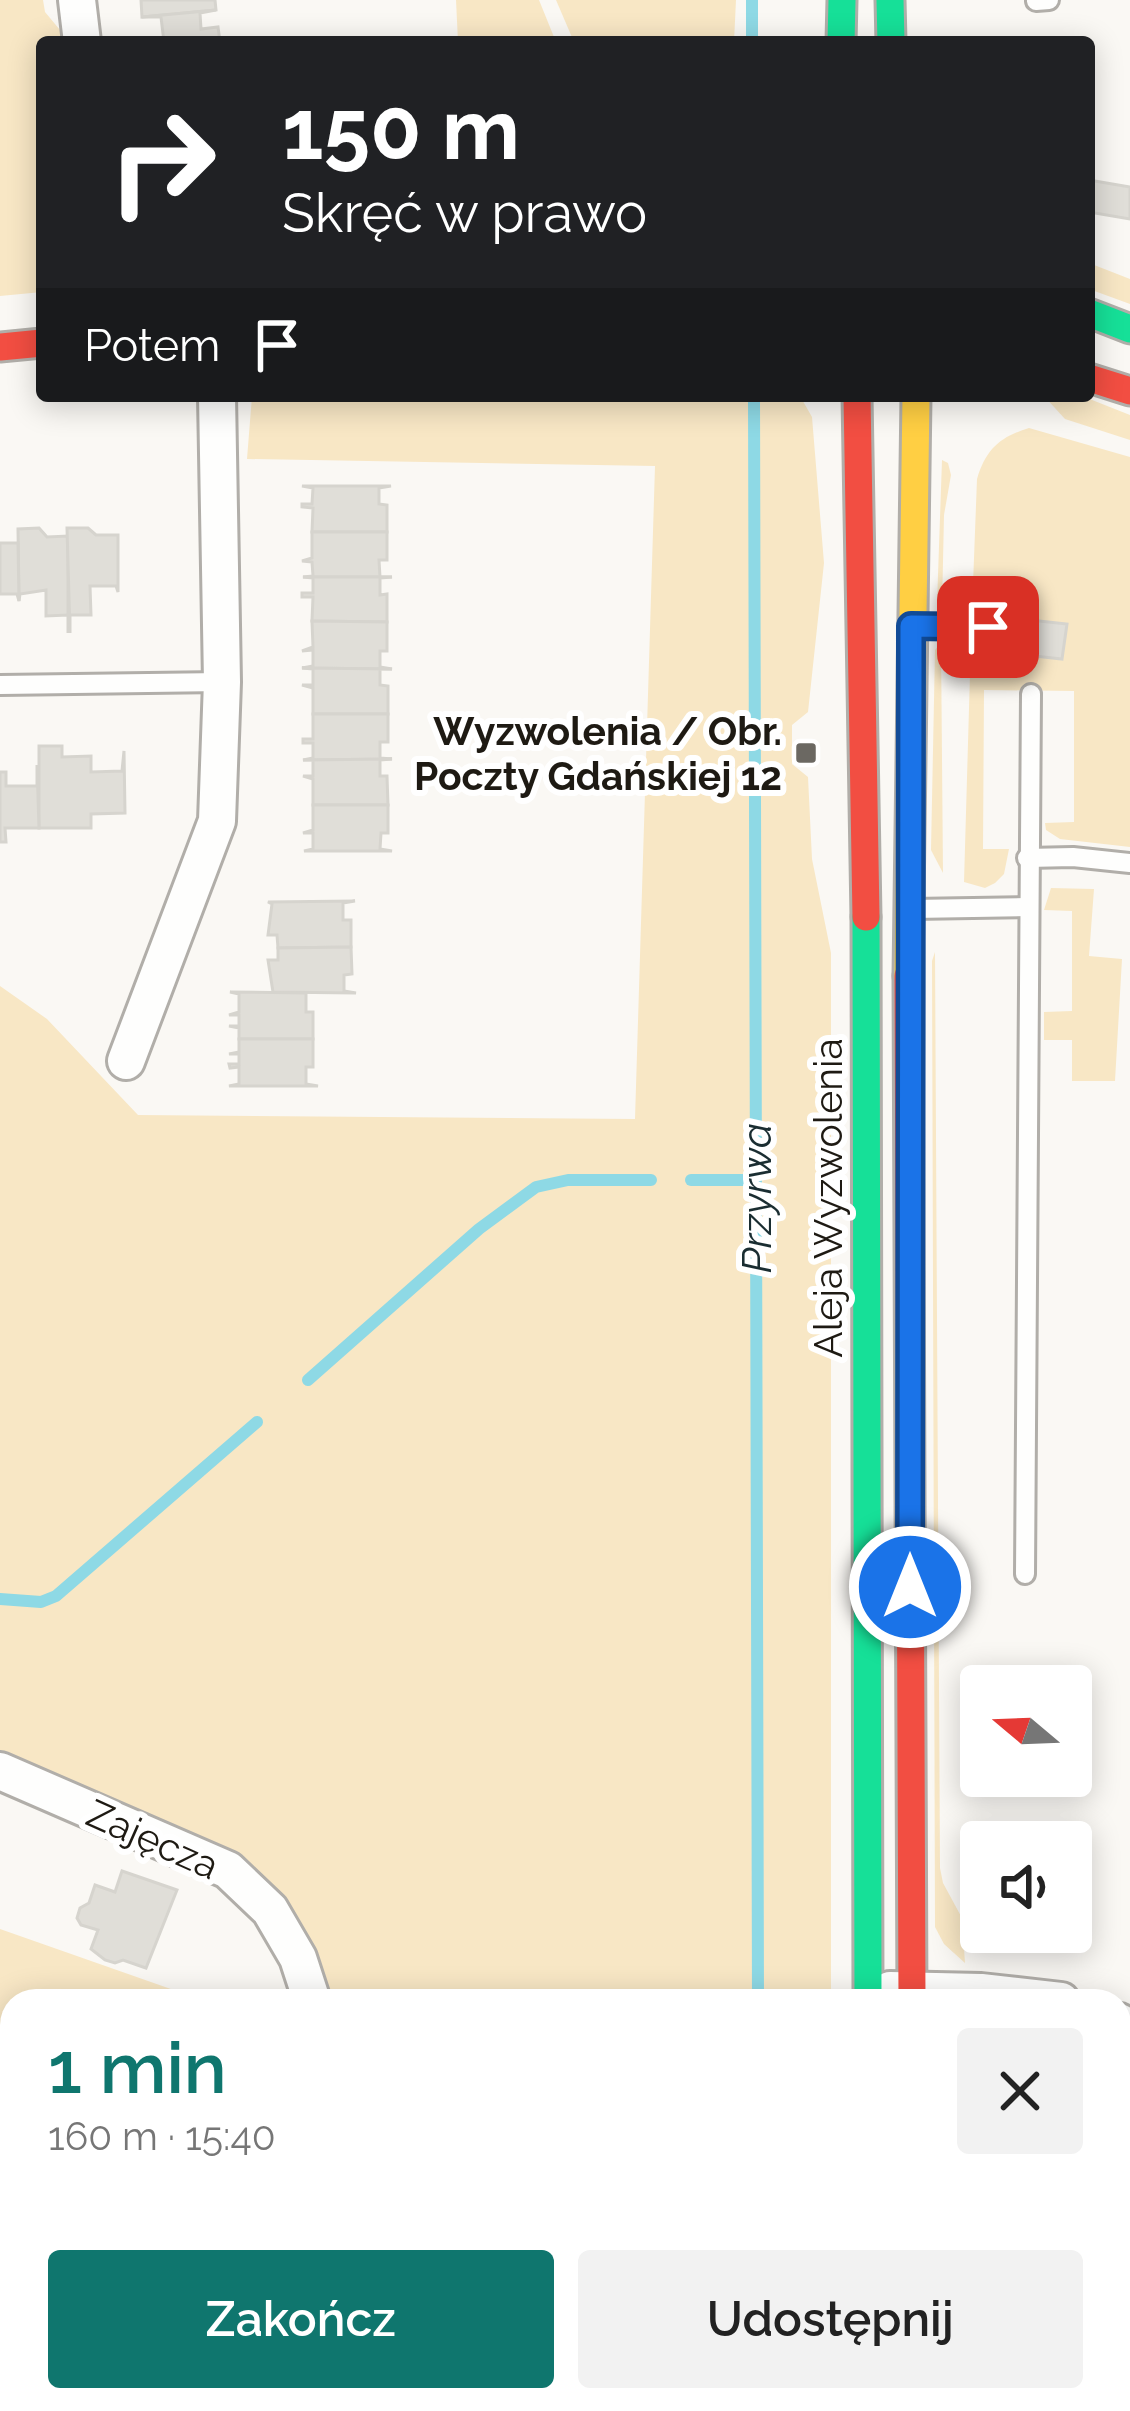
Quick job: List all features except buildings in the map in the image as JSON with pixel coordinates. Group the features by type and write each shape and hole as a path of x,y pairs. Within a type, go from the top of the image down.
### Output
{"main road":[{"path":"841,36 842,0"},
{"path":"890,0 891,36"},
{"path":"1095,315 1130,329"},
{"path":"0,347 36,344"},
{"path":"1095,380 1130,391"},
{"name":"Aleja Wyzwolenia","path":"857,402 865,588 868,1989"},
{"path":"912,1989 909,909 916,402"}],"street":[{"path":"77,0 81,36"},
{"path":"126,1061 217,821 222,682 217,402"},
{"name":"Zajęcza","path":"0,1771 228,1870 270,1910 298,1958 307,1989"}],"lane":[{"path":"1036,1 1049,0"},
{"path":"911,626 1014,630"},
{"path":"0,685 222,682"},
{"path":"1025,1574 1030,694"},
{"path":"1027,858 1130,863"},
{"path":"866,910 1027,908"}],"shaded area":[{"path":"0,0 43,0 45,12 65,36 36,36 36,293 0,296"},
{"path":"456,0 539,0 554,36 458,36"},
{"path":"556,0 736,0 734,36 571,36"},
{"path":"1095,265 1130,279 1130,304 1095,291"},
{"path":"1095,401 1130,415 1130,440 1065,419 1049,402"},
{"path":"252,402 803,402 812,417 824,563 808,712 792,725 792,764 808,777 812,859 831,953 831,1989 322,1989 303,1932 0,1758 0,986 47,1019 138,1115 635,1119 655,466 247,459"},
{"path":"1029,428 1130,457 1130,847 1060,839 1046,830 1045,823 1074,822 1074,691 984,690 983,849 1009,849 1004,874 985,888 964,882 971,639 1026,645 1026,655 1062,658 1066,624 972,611 977,479 996,446"},
{"path":"942,460 948,463 951,475 944,515 942,608 937,604"},
{"path":"941,643 943,873 931,850 935,650"},
{"path":"1051,888 1094,889 1089,956 1122,959 1115,1081 1072,1081 1072,1040 1044,1040 1044,1012 1072,1011 1072,911 1044,910"},
{"path":"935,952 940,1868 960,1914 960,1953 964,1953 965,1963 944,1944 935,1927"},
{"path":"0,1929 171,1989 0,1989"}],"waterway":[{"name":"Przyrwa","path":"752,0 752,36"},
{"name":"Przyrwa","path":"754,402 758,1989"},
{"path":"308,1380 479,1229 536,1187 568,1180 651,1180"},
{"path":"691,1180 753,1180"},
{"path":"0,1599 41,1602 56,1596 257,1422"}],"traffic: fast":[{"path":"841,36 842,0"},
{"path":"890,0 891,36"},
{"path":"1095,315 1130,329"},
{"path":"866,917 868,1989"}],"traffic: slow":[{"path":"908,976 916,402"}],"traffic: jam":[{"path":"0,347 36,344"},
{"path":"1095,380 1130,391"},
{"path":"857,402 866,917"},
{"path":"908,976 912,1989"}],"place":[{"name":"Wyzwolenia / Obr. Poczty Gdańskiej 12","path":"806,753"}],"route":[{"path":"910,1587 911,626 988,627"}]}
